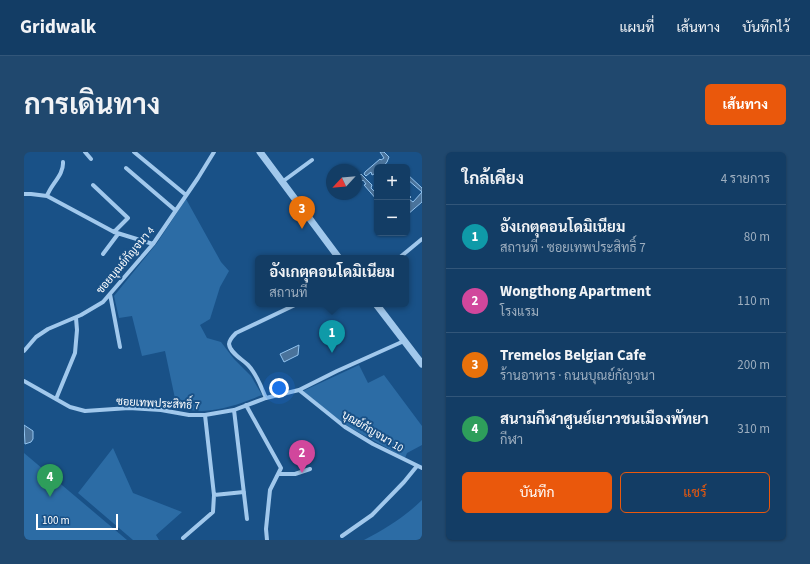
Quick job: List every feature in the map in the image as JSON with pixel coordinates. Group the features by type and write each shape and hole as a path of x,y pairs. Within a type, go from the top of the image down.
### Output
{"street":[{"path":"85,152 90,159"},
{"path":"134,152 186,195"},
{"name":"ซอยบุณย์กัญจนา 4","path":"24,351 36,337 48,329 76,318 103,302 153,244 214,152"},
{"path":"260,152 337,255"},
{"path":"282,182 312,160"},
{"path":"47,196 49,189 63,169 63,162"},
{"path":"126,168 175,210"},
{"path":"93,185 128,218 116,233 103,254"},
{"path":"24,194 47,196 116,233 153,244"},
{"path":"403,255 422,239"},
{"path":"110,294 120,347"},
{"path":"266,398 257,377 248,365 232,350 229,344 230,339 236,333 291,307"},
{"path":"378,307 422,364"},
{"path":"56,399 75,353 77,330 76,318"},
{"name":"ซอยเทพประสิทธิ์ 7","path":"24,381 70,407 85,411 130,408 161,410 189,416 205,415 234,410 266,398 299,390 404,341"},
{"name":"บุณย์กัญจนา 10","path":"299,390 346,427 373,444 422,468"},
{"path":"246,406 281,468 270,490 266,528 267,540"},
{"path":"234,410 247,519"},
{"path":"184,538 213,512 214,495 205,415"},
{"path":"342,536 372,515 404,482 417,466"},
{"path":"278,474 295,474 310,469"},
{"path":"214,495 244,492"}],"shaded area":[{"path":"380,152 384,152 389,157 387,162 385,164 374,164 380,159 381,160 384,158"},
{"path":"374,164 374,174 372,175 371,172 366,176 364,174"},
{"path":"362,175 372,185 371,188 374,191 374,197 364,185 366,184 363,180 362,181"},
{"path":"410,177 422,188 422,192 410,182"},
{"path":"422,192 422,202 410,212 410,200 413,202"},
{"path":"186,199 221,262 229,271 220,287 210,319 200,325 207,338 221,342 234,359 251,376 262,395 232,406 199,411 177,408 165,351 142,356 132,316 119,318 114,296 157,243"},
{"path":"299,345 298,355 284,362 280,354"},
{"path":"359,365 368,383 384,375 422,426 422,445 407,453 405,458 349,427 303,391"},
{"path":"24,425 33,431 33,439 31,442 25,444"},
{"path":"113,448 133,493 182,512 156,535 159,540 133,540 78,493"},
{"path":"24,453 127,540 24,540"},
{"path":"422,500 422,540 364,540 395,522"}],"place":[{"name":"Tremelos Belgian Cafe","path":"302,229"},
{"name":"อังเกตุคอนโดมิเนียม","path":"332,353"},
{"name":"Wongthong Apartment","path":"302,473"},
{"name":"สนามกีฬาศูนย์เยาวชนเมืองพัทยา","path":"50,497"}]}
